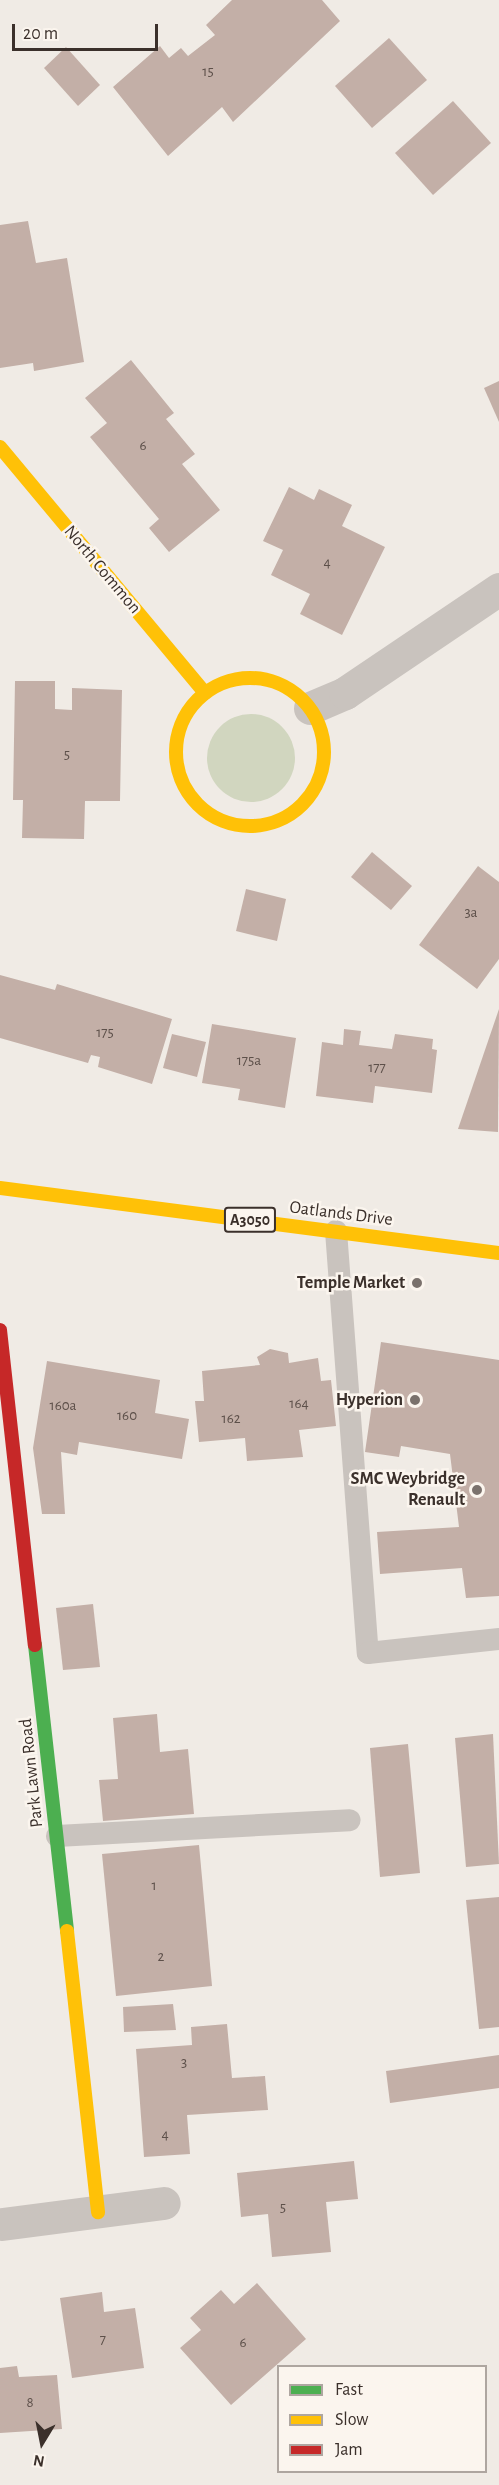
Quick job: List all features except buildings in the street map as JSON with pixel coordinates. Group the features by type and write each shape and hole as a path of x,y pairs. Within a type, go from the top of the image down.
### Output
{"street":[{"name":"North Common","path":"0,447 205,693"},
{"path":"310,708 345,693 499,589"},
{"path":"250,678 273,681 310,708 321,730 320,779 288,816 265,825 240,826 216,818 197,803 176,759 178,734 205,693 250,678"},
{"name":"Oatlands Drive","path":"0,1188 499,1253"},
{"name":"Park Lawn Road","path":"0,1330 98,2212"},
{"path":"2,2224 164,2203"}],"lane":[{"path":"336,1231 368,1653 499,1639"},
{"path":"57,1836 350,1820"}],"green space":[{"path":"251,714 268,717 282,727 292,741 295,758 292,775 282,789 268,799 251,802 234,799 220,789 210,775 207,758 210,741 220,727 234,717"}],"traffic: fast":[{"path":"35,1645 67,1931"}],"traffic: slow":[{"path":"0,447 205,693"},
{"path":"250,678 278,684 302,700 318,724 324,752 318,780 302,804 278,820 250,826 222,820 198,804 182,780 176,752 182,724 198,700 222,684 250,678"},
{"path":"0,1188 499,1253"},
{"path":"67,1931 98,2212"}],"traffic: jam":[{"path":"0,1330 35,1645"}],"place":[{"name":"Temple Market","path":"417,1283"},
{"name":"Hyperion","path":"415,1400"},
{"name":"SMC Weybridge Renault","path":"477,1490"}]}
